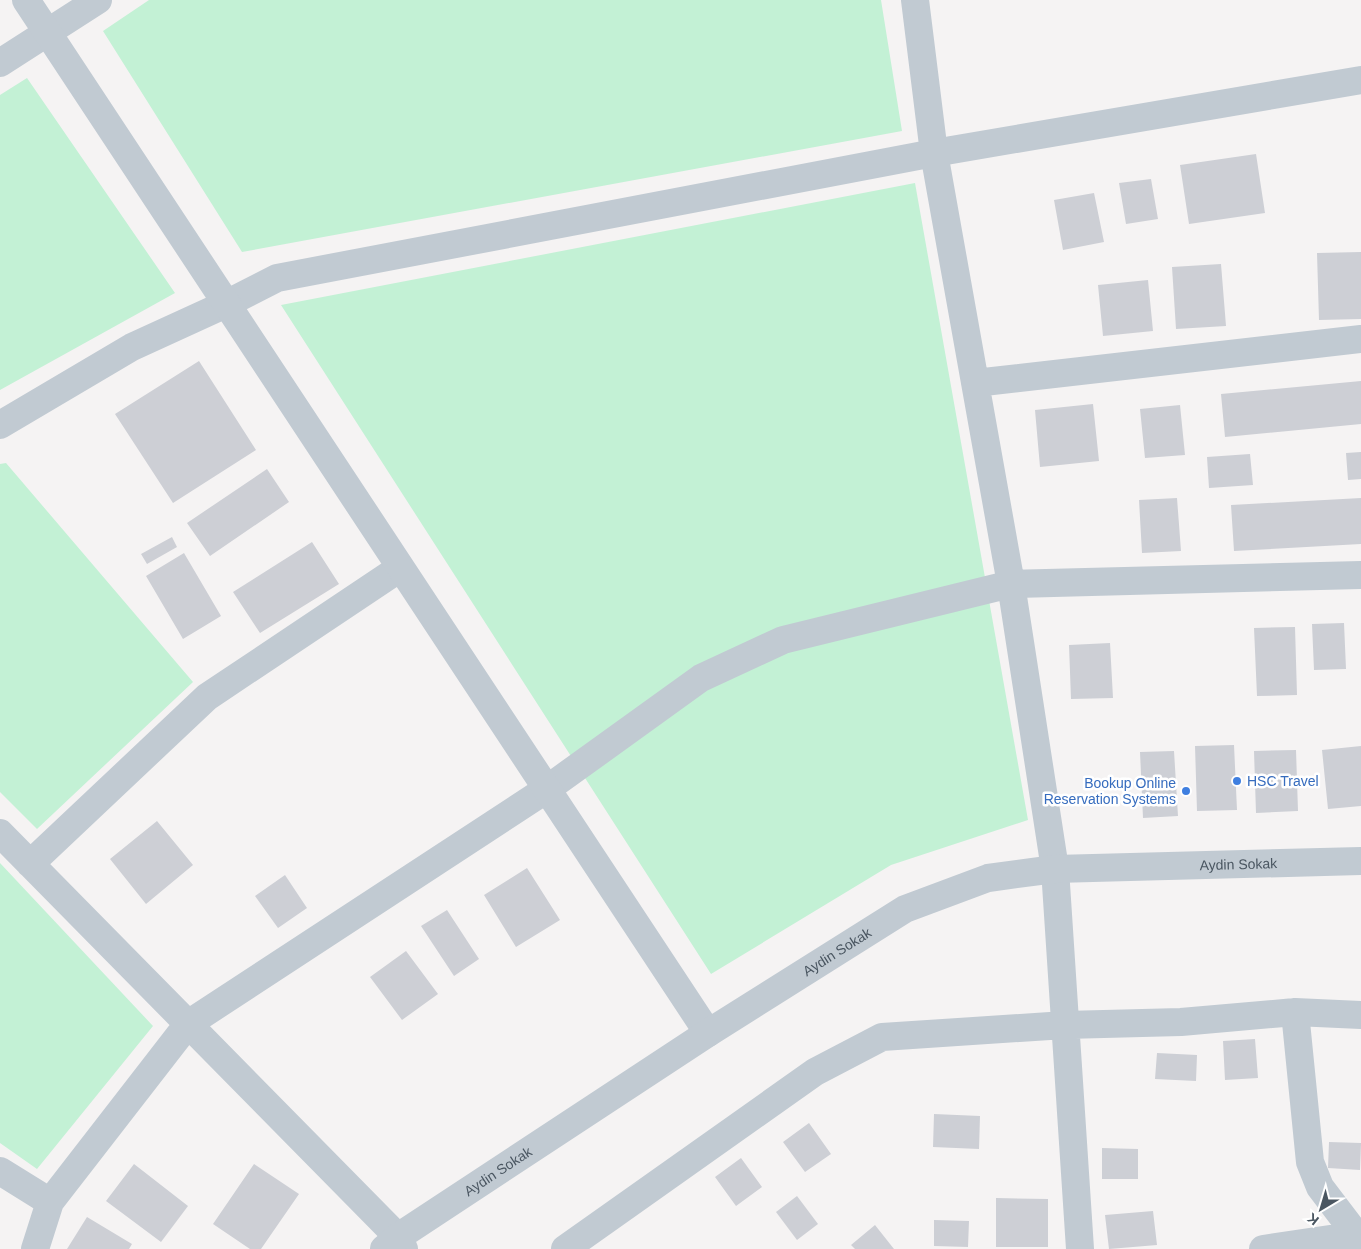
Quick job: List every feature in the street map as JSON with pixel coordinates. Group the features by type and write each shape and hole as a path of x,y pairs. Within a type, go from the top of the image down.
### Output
{"street":[{"path":"26,0 708,1033"},
{"path":"0,63 98,0"},
{"path":"915,0 934,153 1011,584 1055,869 1080,1249"},
{"path":"0,425 132,346 226,304 277,278 934,153 1361,80"},
{"path":"975,383 1361,340"},
{"path":"30,864 207,697 400,568"},
{"path":"35,1249 50,1202 188,1024 547,789 701,678 783,640 1011,584 1361,575"},
{"path":"0,833 188,1024 395,1245"},
{"name":"Aydin Sokak","path":"395,1245 708,1033 905,909 988,878 1055,869 1361,861"},
{"path":"1295,1012 1310,1162 1320,1186 1359,1238"},
{"path":"566,1249 815,1072 882,1037 1065,1025 1181,1022 1295,1012 1361,1015"},
{"path":"0,1171 50,1202"},
{"path":"1263,1249 1359,1238"}],"green space":[{"path":"149,0 881,0 902,131 242,252 103,31"},
{"path":"27,78 175,293 0,390 0,95"},
{"path":"915,183 1028,820 891,865 711,974 281,305"},
{"path":"6,463 193,682 37,829 0,792 0,464"},
{"path":"0,863 153,1026 37,1169 0,1143"}],"building":[{"path":"1256,154 1265,213 1189,224 1180,165"},
{"path":"1151,179 1158,219 1126,224 1119,183"},
{"path":"1094,193 1104,242 1063,250 1054,200"},
{"path":"1361,252 1361,319 1319,320 1317,253"},
{"path":"1221,264 1226,326 1176,329 1172,267"},
{"path":"1148,280 1153,331 1103,336 1098,285"},
{"path":"199,361 256,450 173,503 115,414"},
{"path":"1361,381 1361,424 1225,437 1221,394"},
{"path":"1093,404 1099,461 1040,467 1035,410"},
{"path":"1180,405 1185,455 1145,458 1140,409"},
{"path":"1361,452 1361,479 1348,480 1346,453"},
{"path":"1250,454 1253,485 1209,488 1207,457"},
{"path":"267,469 289,502 210,556 187,523"},
{"path":"1177,498 1181,551 1142,553 1139,500"},
{"path":"1361,498 1361,544 1234,551 1231,505"},
{"path":"172,537 177,547 147,564 141,554"},
{"path":"312,542 339,584 260,633 233,592"},
{"path":"184,553 221,616 183,639 146,576"},
{"path":"1344,623 1346,669 1314,670 1312,624"},
{"path":"1295,627 1297,695 1257,696 1254,628"},
{"path":"1110,643 1113,698 1071,699 1069,645"},
{"path":"1234,745 1237,810 1197,811 1195,746"},
{"path":"1361,746 1361,806 1328,809 1322,750"},
{"path":"1296,750 1298,811 1256,813 1254,751"},
{"path":"1174,751 1178,816 1143,818 1140,752"},
{"path":"157,821 193,865 146,904 110,859"},
{"path":"527,868 560,920 516,947 484,895"},
{"path":"285,875 307,908 278,928 255,896"},
{"path":"447,910 479,959 454,976 421,926"},
{"path":"406,951 438,994 402,1020 370,977"},
{"path":"1255,1039 1258,1078 1225,1080 1223,1041"},
{"path":"1157,1053 1197,1055 1196,1081 1155,1079"},
{"path":"934,1114 980,1116 979,1149 933,1147"},
{"path":"809,1123 831,1154 805,1172 783,1142"},
{"path":"1329,1142 1361,1143 1360,1170 1328,1168"},
{"path":"1102,1148 1138,1149 1138,1179 1102,1179"},
{"path":"741,1158 762,1187 736,1206 715,1177"},
{"path":"134,1164 188,1206 161,1242 106,1201"},
{"path":"254,1164 299,1194 261,1249 250,1249 213,1224"},
{"path":"797,1196 818,1224 797,1240 776,1212"},
{"path":"996,1198 1048,1199 1048,1247 996,1247"},
{"path":"1153,1211 1157,1245 1109,1249 1105,1215"},
{"path":"87,1217 132,1244 129,1249 67,1249"},
{"path":"934,1220 969,1221 968,1247 934,1246"},
{"path":"875,1225 894,1249 855,1249 851,1245"}],"place":[{"name":"HSC Travel","path":"1237,781"},
{"name":"Bookup Online Reservation Systems","path":"1186,791"}]}
